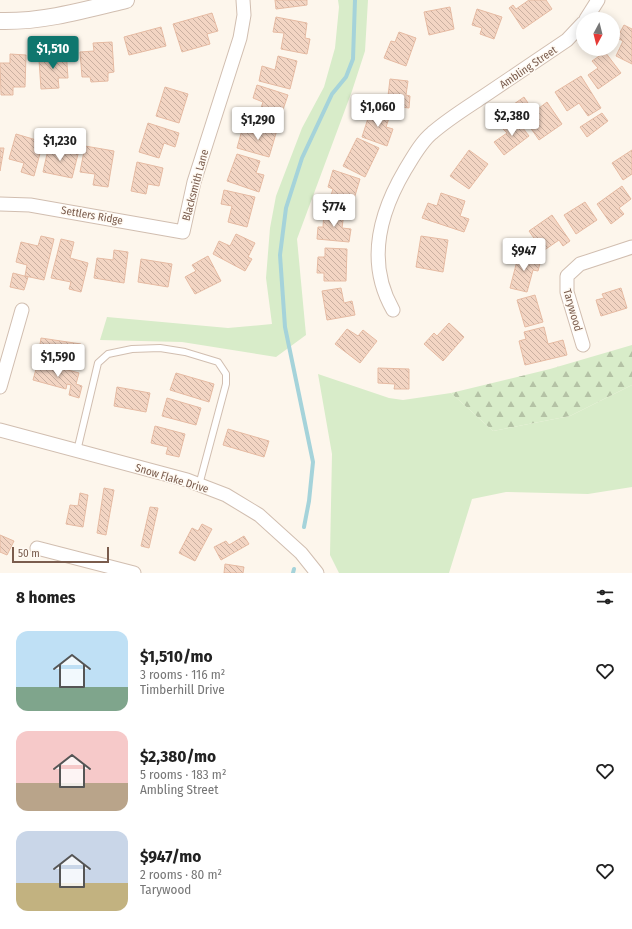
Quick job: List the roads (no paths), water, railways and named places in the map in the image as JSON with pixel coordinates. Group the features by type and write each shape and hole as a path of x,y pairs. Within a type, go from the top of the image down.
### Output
{"street":[{"path":"0,21 14,21 73,13 126,0"},
{"name":"Blacksmith Lane","path":"183,232 194,182 240,38 244,15 243,0"},
{"path":"590,12 598,0"},
{"name":"Ambling Street","path":"393,310 384,294 380,280 378,257 382,223 394,188 415,153 431,133 567,40 576,31"},
{"name":"Settlers Ridge","path":"0,204 30,204 183,232"},
{"name":"Tarywood","path":"583,345 567,292 567,276 580,264 632,248"},
{"path":"0,387 7,351 22,310"},
{"name":"Snow Flake Drive","path":"0,430 199,485 226,496 259,515 301,553 317,573"},
{"path":"37,548 134,573"}],"lane":[{"path":"77,451 98,363 108,354 132,349 160,348 185,352 218,362 226,374 225,392 199,485"}],"waterway":[{"path":"304,527 309,501 313,462 285,327 280,255 286,208 302,158 332,94 346,77 353,59 355,0"},
{"path":"293,573 294,569"}]}
